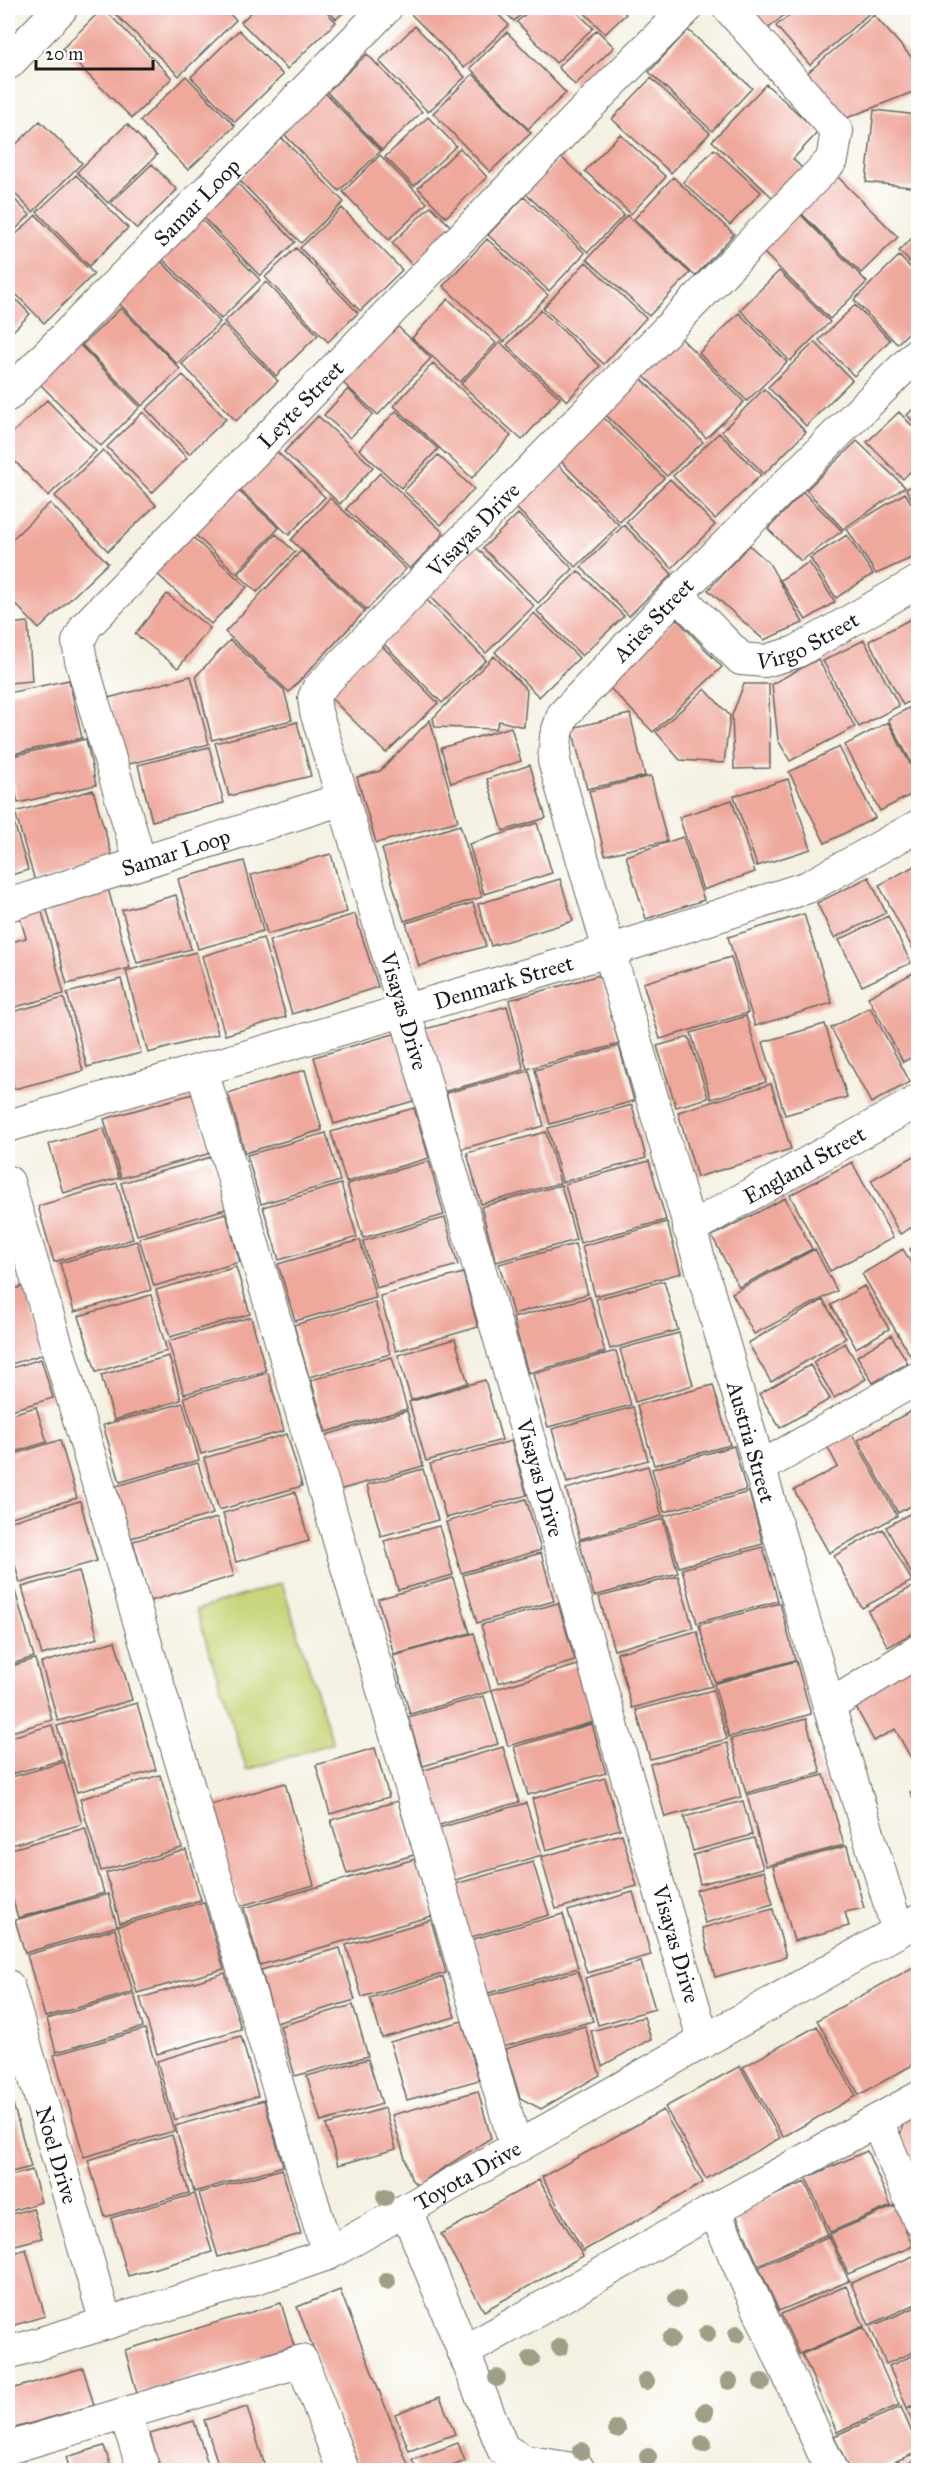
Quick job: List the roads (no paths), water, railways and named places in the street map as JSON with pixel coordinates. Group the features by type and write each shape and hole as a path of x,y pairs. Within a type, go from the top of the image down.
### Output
{"street":[{"path":"8,63 61,8"},
{"name":"Samar Loop","path":"8,395 386,8"},
{"name":"Leyte Street","path":"140,862 81,660 78,642 86,626 581,114 687,8"},
{"name":"Visayas Drive","path":"704,2042 316,712 314,698 318,688 832,160 837,131 729,8"},
{"name":"Aries Street","path":"609,951 555,761 556,736 563,715 677,594 918,353"},
{"name":"Virgo Street","path":"677,594 741,659 765,661 796,652 918,582"},
{"name":"Samar Loop","path":"8,905 343,799"},
{"name":"Denmark Street","path":"8,1126 609,951 808,887 918,826"},
{"name":"Austria Street","path":"609,951 829,1706 908,1926"},
{"path":"202,1070 516,2147"},
{"name":"England Street","path":"689,1229 918,1101"},
{"path":"8,1182 328,2254"},
{"path":"759,1468 918,1378"},
{"path":"829,1706 918,1651"},
{"name":"Toyota Drive","path":"8,2353 328,2254 908,1926"},
{"name":"Noel Drive","path":"8,1986 106,2323"},
{"path":"464,2352 714,2210 918,2098"},
{"path":"877,2121 918,2217"},
{"path":"406,2210 503,2449 524,2461 579,2470"},
{"path":"714,2210 831,2470"},
{"path":"8,2448 302,2361 343,2470"},
{"path":"125,2414 144,2470"}]}
